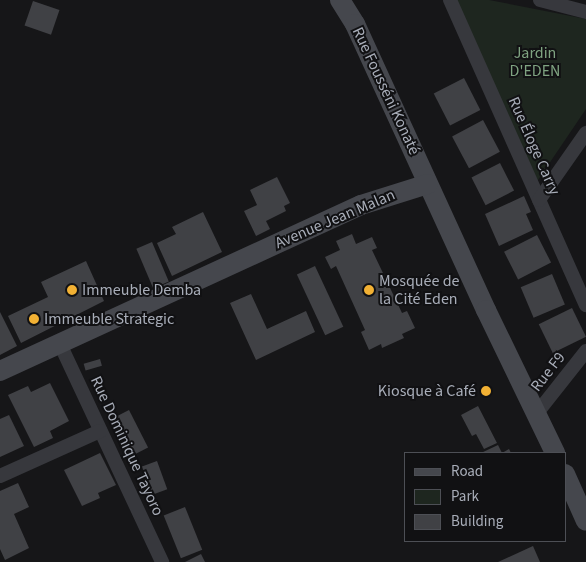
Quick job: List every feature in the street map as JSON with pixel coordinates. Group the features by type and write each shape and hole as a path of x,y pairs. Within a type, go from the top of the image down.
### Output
{"main road":[{"name":"Rue Fousséni Konaté","path":"340,0 355,24 428,184"},
{"name":"Avenue Jean Malan","path":"0,371 361,205 428,184"},
{"path":"428,184 555,452"},
{"path":"566,476 586,521"}],"street":[{"name":"Rue Éloge Carry","path":"450,0 586,305"},
{"path":"540,0 586,12"},
{"path":"539,200 586,133"},
{"name":"Rue Dominique Tayoro","path":"60,344 158,560"},
{"name":"Rue F9","path":"537,413 586,351"},
{"path":"0,476 100,431"}],"green space":[{"name":"Jardin D'EDEN","path":"449,0 489,0 586,19 586,109 536,183"}],"building":[{"path":"33,1 59,10 51,35 25,26"},
{"path":"464,78 480,110 450,126 434,93"},
{"path":"483,120 500,152 469,168 452,136"},
{"path":"500,163 514,191 486,205 471,178"},
{"path":"277,177 290,203 284,206 286,211 266,221 270,229 256,236 244,211 257,205 250,190"},
{"path":"524,196 531,212 526,214 533,230 499,246 485,214"},
{"path":"203,212 222,252 172,276 157,243 176,234 172,227"},
{"name":"Mosquée de la Cité Eden","path":"352,234 356,244 372,237 377,248 372,250 402,313 407,311 415,328 402,334 404,338 382,348 381,344 369,350 361,332 365,330 336,266 331,269 325,257 340,250 336,241"},
{"path":"537,235 551,263 518,279 504,252"},
{"path":"152,242 169,282 153,288 136,249"},
{"name":"Immeuble Demba","path":"86,261 104,301 21,343 8,316 48,297 41,282"},
{"path":"315,266 343,327 325,335 297,274"},
{"path":"552,274 565,304 534,318 521,287"},
{"path":"251,294 267,329 306,311 315,332 256,360 230,303"},
{"path":"572,308 586,337 553,353 539,324"},
{"path":"0,312 17,346 0,355"},
{"path":"100,359 102,366 86,370 84,364"},
{"path":"50,383 69,421 50,431 53,438 34,447 8,395 28,386 31,392"},
{"path":"478,406 497,443 484,449 476,434 472,436 461,415"},
{"path":"129,410 148,447 133,455 114,418"},
{"path":"9,415 24,446 0,457 0,419"},
{"path":"498,445 502,452 483,452"},
{"path":"100,453 116,485 98,493 100,498 82,506 64,470"},
{"path":"157,461 167,489 152,495 142,466"},
{"path":"18,483 29,507 14,514 29,548 5,560 0,549 0,491"},
{"path":"185,507 202,550 181,558 164,516"},
{"path":"533,546 540,562 498,562"},
{"path":"201,554 205,562 185,562"}],"place":[{"name":"Immeuble Demba","path":"72,290"},
{"name":"Mosquée de la Cité Eden","path":"369,290"},
{"name":"Immeuble Strategic","path":"34,319"},
{"name":"Kiosque à Café","path":"486,391"}]}
